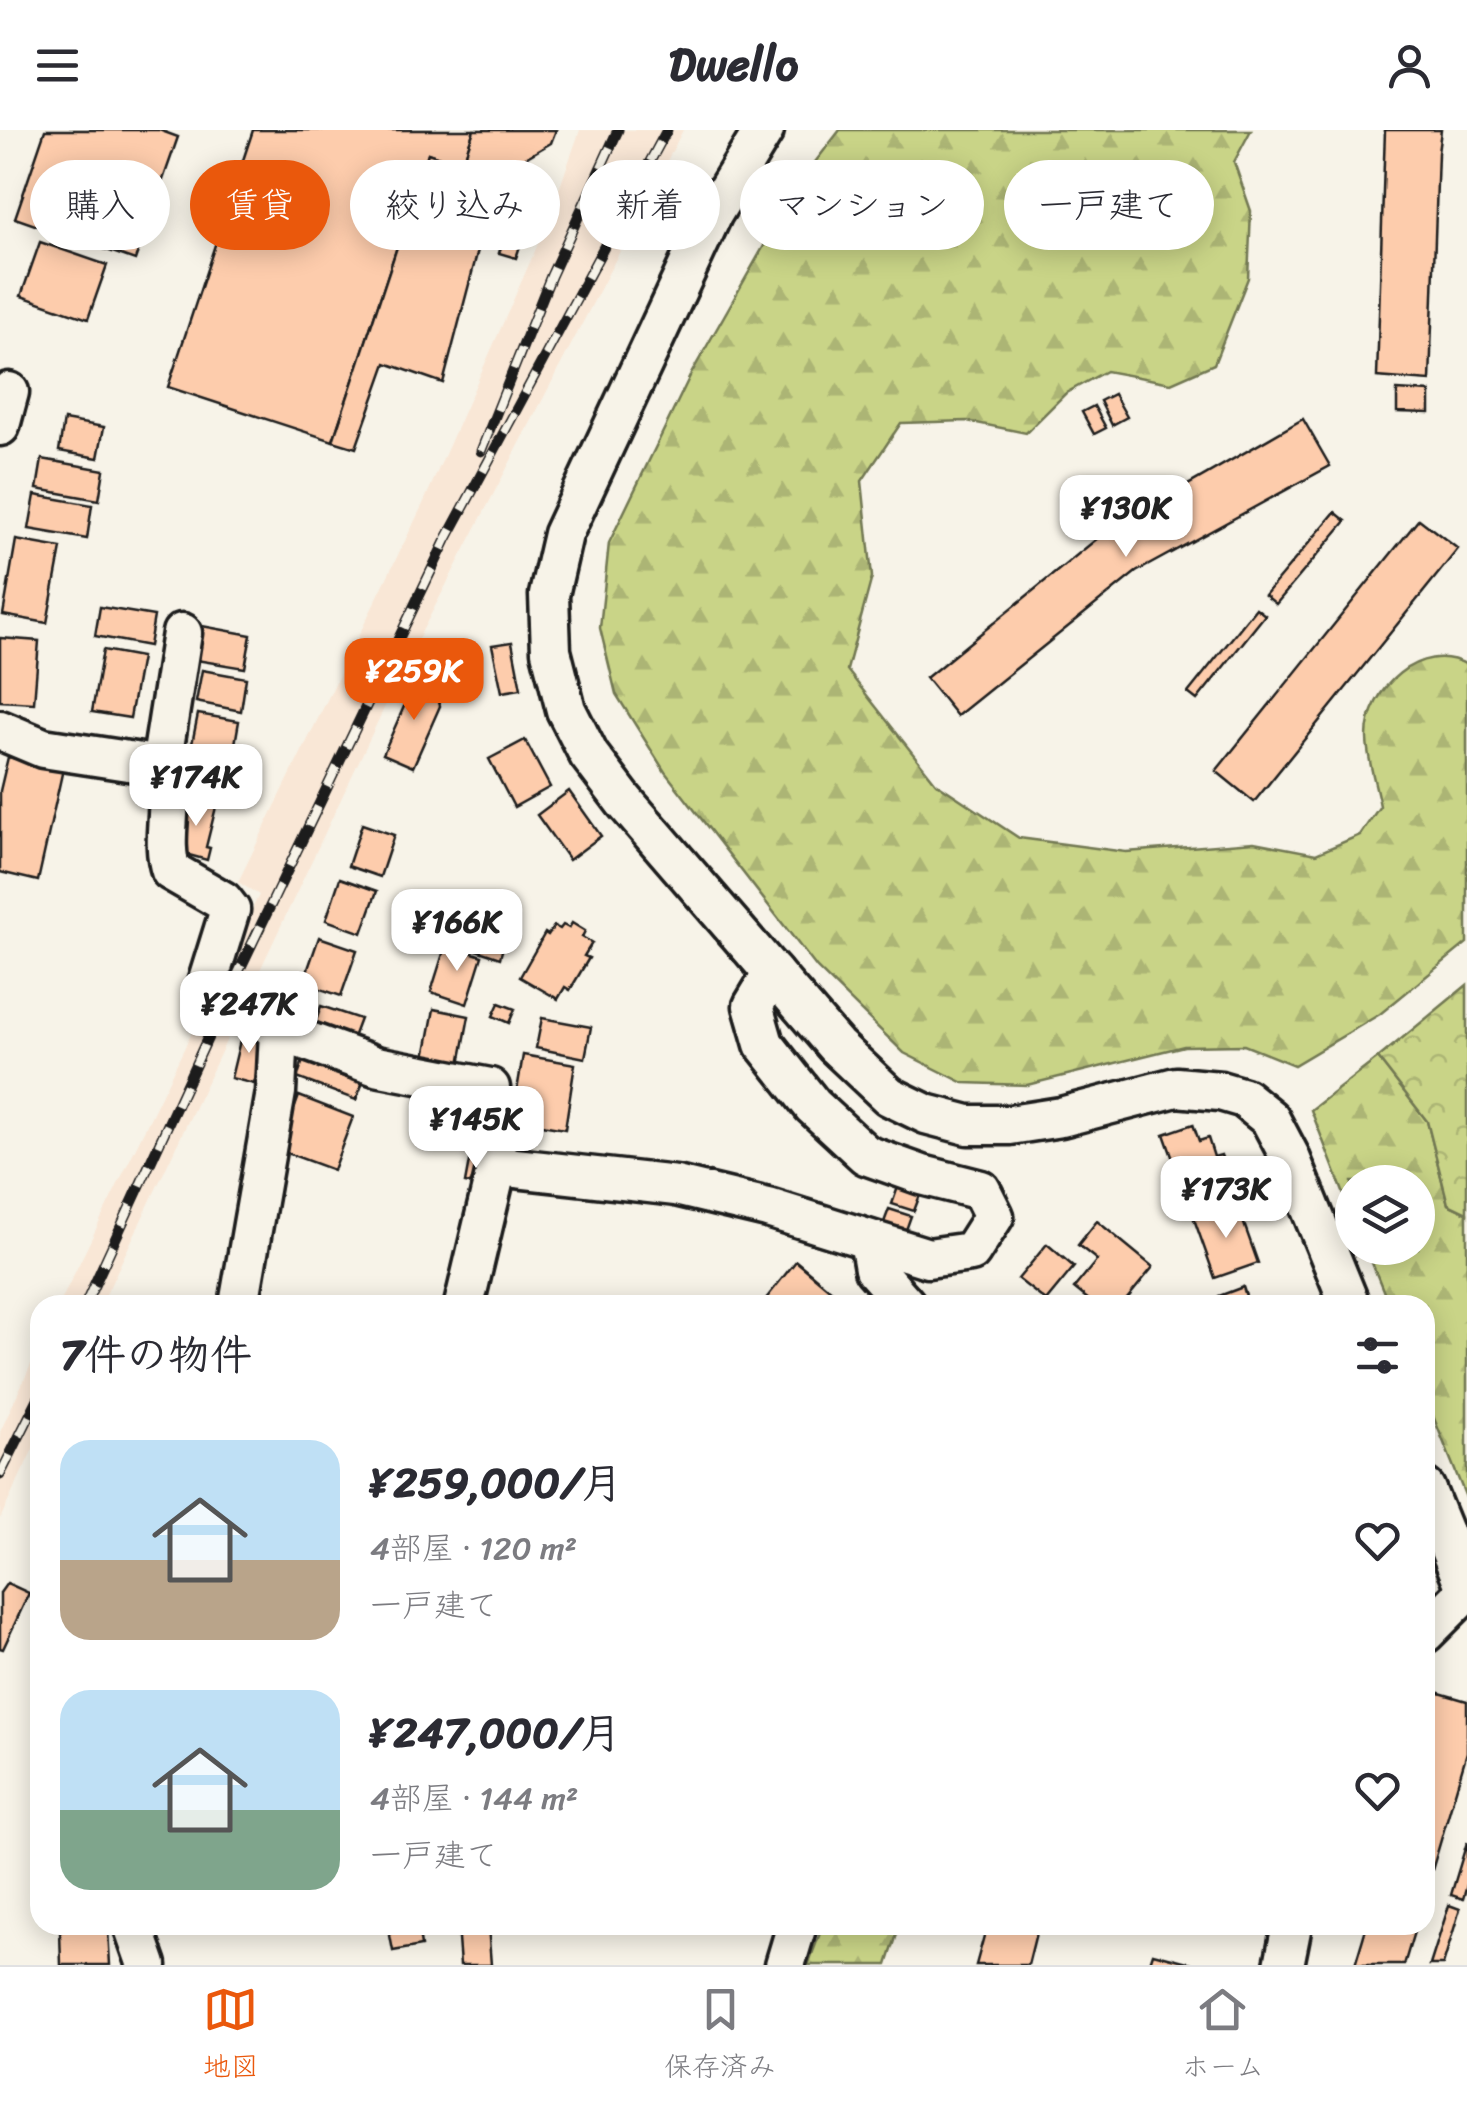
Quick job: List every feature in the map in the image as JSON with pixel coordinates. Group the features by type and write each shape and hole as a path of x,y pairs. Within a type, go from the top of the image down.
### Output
{"street":[{"path":"764,130 713,213 563,534 549,596 551,650 566,710 589,755 624,801 836,1046 890,1096 926,1114 968,1125 1010,1125 1061,1117 1176,1087 1220,1091 1244,1098 1270,1119 1289,1155 1346,1295"},
{"path":"182,632 161,766 169,782 165,854 171,871 223,901 230,910 207,984 279,1031 376,1066 490,1088 497,1166 466,1295"},
{"path":"0,730 43,748 161,766"},
{"path":"497,1166 676,1186 768,1208 928,1258 971,1252 994,1216 981,1190 866,1155 813,1106 764,1044 753,1006 773,972"},
{"path":"241,1295 276,1092 279,1031"},
{"path":"870,1240 874,1268 897,1295"},
{"path":"1435,1513 1467,1591 1435,1623"},
{"path":"137,1935 146,1965"},
{"path":"785,1965 793,1935"},
{"path":"1284,1965 1290,1935"}],"shaded area":[{"path":"580,130 683,130 667,160 580,160 580,250 621,250 406,662 106,1295 64,1295 259,895 238,882 423,504 535,250 560,250 560,186"},
{"path":"30,1367 30,1455 0,1519 0,1432"}],"green space":[{"path":"840,130 1251,130 1234,162 1251,211 1248,278 1214,364 1171,383 1106,371 1066,393 1026,433 967,421 901,423 862,481 872,577 847,670 936,783 1019,838 1126,852 1254,842 1316,854 1360,835 1380,806 1367,737 1369,719 1387,686 1415,664 1432,659 1467,665 1467,943 1380,1014 1294,1065 1244,1045 1184,1046 1027,1085 964,1083 904,1053 817,968 665,772 616,694 600,628 609,543 691,374 762,250 984,250 984,160 817,160"},
{"path":"1467,985 1467,1213 1448,1204 1427,1121 1378,1058"},
{"path":"1378,1058 1427,1121 1448,1204 1467,1213 1467,1500 1435,1421 1435,1295 1385,1295 1373,1265 1435,1265 1435,1165 1335,1165 1335,1171 1311,1110"},
{"path":"819,1935 897,1935 887,1965 808,1965"}],"building":[{"path":"45,130 159,130 178,137 170,160 35,160"},
{"path":"253,130 474,130 464,160 448,160 428,153 426,160 350,160 350,250 396,250 333,441 168,387 213,250 330,250 330,160 243,160"},
{"path":"474,130 556,130 551,143 522,160 464,160"},
{"path":"1385,130 1441,130 1430,381 1377,377"},
{"path":"428,153 448,160 426,160"},
{"path":"30,174 30,223 15,218"},
{"path":"37,250 63,250 107,265 88,319 21,296"},
{"path":"106,250 138,250 135,260"},
{"path":"396,250 478,250 443,383 386,363 356,448 333,441"},
{"path":"500,250 519,250 516,258 499,253"},
{"path":"1397,390 1430,392 1430,413 1397,412"},
{"path":"1114,394 1127,417 1112,425 1100,401"},
{"path":"1094,406 1106,428 1094,434 1082,412"},
{"path":"1303,419 1330,466 1136,572 957,716 926,678 1104,533"},
{"path":"64,420 104,427 98,458 59,451"},
{"path":"42,459 104,470 99,500 37,489"},
{"path":"35,495 92,505 87,539 29,529"},
{"path":"1335,512 1346,521 1276,604 1265,595"},
{"path":"1419,519 1458,549 1254,802 1216,771"},
{"path":"16,540 61,548 47,623 3,615"},
{"path":"100,607 154,616 149,646 95,636"},
{"path":"1256,608 1265,615 1197,700 1188,693"},
{"path":"202,626 251,635 245,668 196,660"},
{"path":"0,638 39,641 34,703 0,701"},
{"path":"512,642 521,689 502,692 492,645"},
{"path":"103,650 141,657 130,718 92,712"},
{"path":"202,670 246,678 241,711 196,702"},
{"path":"417,677 434,684 440,706 413,767 383,754"},
{"path":"198,714 239,721 231,767 202,762 205,746 192,744"},
{"path":"525,740 550,787 514,807 489,759"},
{"path":"8,757 63,769 38,881 0,872 0,791"},
{"path":"569,791 601,836 569,860 537,815"},
{"path":"184,799 216,807 206,847 210,848 207,860 178,852"},
{"path":"362,824 394,835 380,877 348,866"},
{"path":"340,878 377,891 362,933 326,920"},
{"path":"572,923 585,931 582,937 592,943 584,956 589,958 570,990 565,987 558,999 520,977 545,933 548,935 554,926 569,928"},
{"path":"476,931 505,940 500,958 470,948"},
{"path":"319,937 357,950 341,996 303,983"},
{"path":"446,944 482,956 467,1004 431,992"},
{"path":"499,1003 515,1009 509,1023 493,1016"},
{"path":"321,1006 360,1019 351,1043 313,1030"},
{"path":"434,1009 469,1016 460,1064 425,1057"},
{"path":"542,1018 591,1027 585,1058 536,1048"},
{"path":"243,1028 266,1033 254,1084 231,1078"},
{"path":"306,1052 366,1075 356,1100 297,1078"},
{"path":"523,1055 575,1064 565,1129 512,1120"},
{"path":"299,1096 353,1117 333,1170 279,1150"},
{"path":"1193,1124 1199,1141 1208,1138 1214,1157 1221,1155 1229,1178 1185,1193 1164,1134"},
{"path":"470,1156 486,1159 481,1186 465,1183"},
{"path":"898,1187 920,1195 914,1211 892,1204"},
{"path":"1237,1204 1258,1263 1215,1278 1194,1219"},
{"path":"889,1209 911,1216 905,1233 883,1225"},
{"path":"1097,1221 1153,1267 1130,1295 1083,1295 1074,1288 1097,1260 1078,1245"},
{"path":"1047,1244 1074,1267 1051,1295 1038,1295 1018,1279"},
{"path":"796,1261 837,1295 769,1295"},
{"path":"1243,1287 1246,1295 1222,1295"},
{"path":"7,1583 29,1593 3,1649 0,1593"},
{"path":"1436,1692 1467,1701 1467,1752 1435,1860"},
{"path":"1467,1842 1467,1885 1463,1899 1451,1895"},
{"path":"1449,1905 1460,1909 1443,1965 1430,1965"},
{"path":"60,1935 108,1935 110,1965 61,1965"},
{"path":"390,1935 419,1935 421,1946 393,1951"},
{"path":"458,1935 489,1935 491,1965 460,1965"},
{"path":"984,1935 1036,1935 1028,1965 976,1965"},
{"path":"1364,1935 1413,1935 1404,1965 1355,1965"},
{"path":"1153,1953 1199,1965 1149,1965"}],"railway":[{"path":"481,451 551,276 618,130"},
{"path":"90,1295 226,998 446,540 667,130"},
{"path":"0,1475 30,1415"}]}
